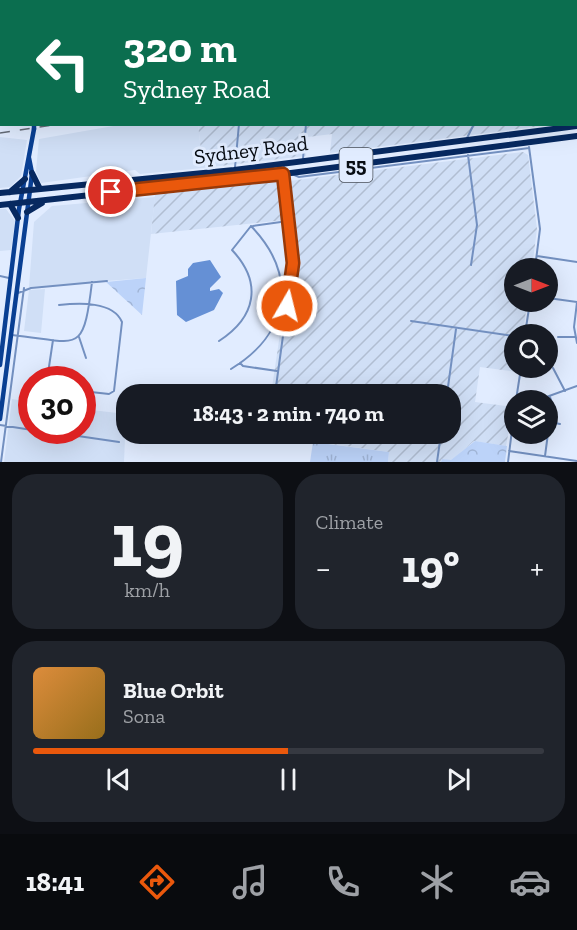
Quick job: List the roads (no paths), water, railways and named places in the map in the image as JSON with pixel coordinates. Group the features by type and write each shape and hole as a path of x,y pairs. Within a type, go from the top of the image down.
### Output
{"highway":[{"name":"Sydney Road","path":"0,193 234,170 577,126"},
{"name":"Sydney Road","path":"0,205 286,173 379,165 577,136"},
{"path":"32,172 40,189"},
{"path":"10,192 24,179"},
{"path":"97,194 103,210"},
{"path":"27,212 48,200"},
{"path":"10,204 18,218"}],"main road":[{"path":"0,419 28,202 24,179 34,126"},
{"path":"0,365 3,321 10,287 20,203 32,172 29,158"},
{"path":"17,229 24,230"}],"street":[{"path":"234,179 239,126"},
{"path":"303,161 306,126"},
{"path":"462,141 471,133 473,126"},
{"path":"474,126 478,139"},
{"path":"528,133 526,145 540,228 537,256 577,262"},
{"path":"514,150 526,145"},
{"name":"Sydney Road","path":"467,153 514,150 526,145"},
{"path":"467,153 477,225 471,266"},
{"path":"276,384 293,263 284,164"},
{"path":"219,341 241,324 250,305 251,284 248,271 232,250 251,226 288,221"},
{"path":"231,369 265,342 280,308 280,279 276,261 263,239 251,226"},
{"path":"0,276 11,278"},
{"path":"16,294 30,288 107,281"},
{"path":"11,335 68,342 79,337 87,326 92,282"},
{"path":"10,287 17,285 24,289"},
{"path":"1,462 24,289"},
{"path":"558,299 577,302 575,337 577,343"},
{"path":"59,305 113,310 122,322 113,393 116,397"},
{"path":"411,321 504,335"},
{"path":"448,384 456,328"},
{"path":"79,337 86,358"},
{"path":"558,337 575,337"},
{"path":"50,366 53,340"},
{"path":"240,363 243,366 278,371"},
{"path":"558,378 565,391"},
{"path":"558,394 577,386"},
{"path":"96,392 113,393"},
{"path":"0,425 18,428"},
{"path":"96,439 116,442"},
{"path":"437,462 440,444"},
{"path":"508,462 510,444"},
{"path":"545,456 547,444"},
{"path":"509,451 577,461"}],"water":[{"path":"210,260 221,277 210,288 210,291 219,289 223,293 214,310 186,322 177,315 176,281 188,276 188,269 193,263"}],"railway":[{"path":"0,133 46,126"}]}
